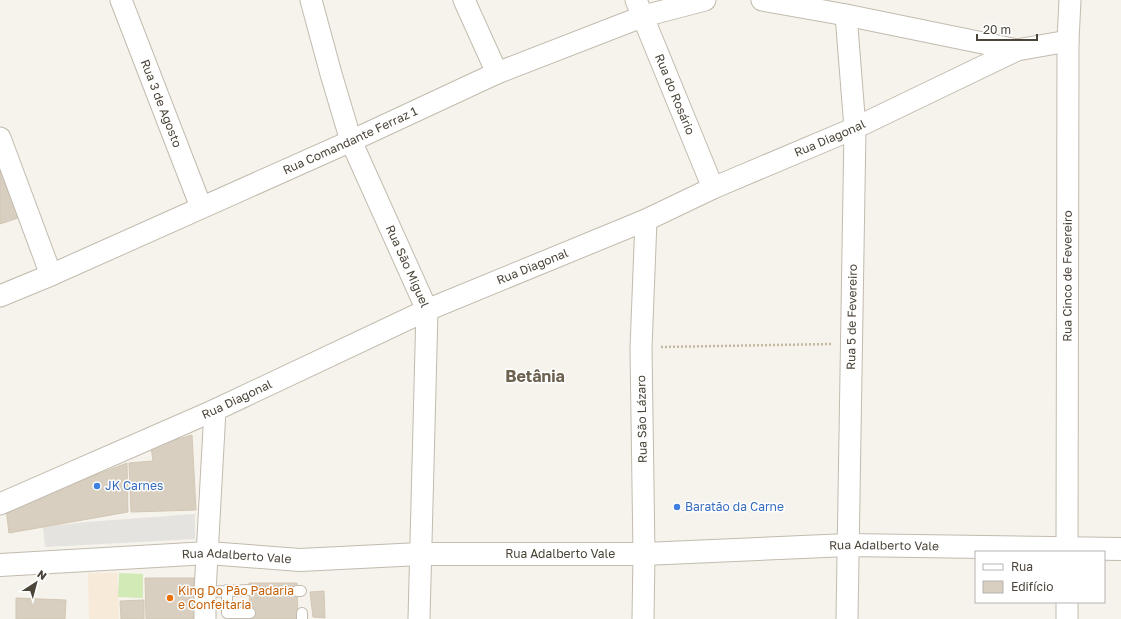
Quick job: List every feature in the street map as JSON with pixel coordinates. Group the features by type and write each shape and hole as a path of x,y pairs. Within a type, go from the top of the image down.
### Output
{"street":[{"name":"Rua 3 de Agosto","path":"121,0 201,207"},
{"path":"464,0 497,73"},
{"name":"Rua Comandante Ferraz 1","path":"0,296 51,275 351,141 640,8 705,0"},
{"path":"762,0 846,15 1017,50"},
{"name":"Rua Cinco de Fevereiro","path":"1067,550 1068,41 1070,0"},
{"name":"Rua São Miguel","path":"312,1 351,141 427,310 419,619"},
{"name":"Rua do Rosário","path":"640,8 713,188"},
{"name":"Rua 5 de Fevereiro","path":"846,15 855,128 847,619"},
{"name":"Rua Diagonal","path":"0,504 215,410 427,310 646,220 713,188 855,128 1017,50 1068,41"},
{"path":"0,138 51,275"},
{"name":"Rua São Lázaro","path":"643,619 644,554 641,348 646,220"},
{"path":"205,619 205,592 215,410"},
{"name":"Rua Adalberto Vale","path":"0,565 208,553 300,560 420,554 644,554 848,545 1067,550 1121,549"},
{"path":"1067,603 1067,619"}],"lane":[{"path":"227,590 227,616 250,613"},
{"path":"205,592 250,590"}],"path":[{"path":"641,348 852,344"}],"shaded area":[{"path":"195,514 195,539 45,547 43,527 86,522"},
{"path":"88,573 117,573 119,619 89,619"}],"green space":[{"path":"119,573 143,574 143,598 118,597"}],"building":[{"path":"0,169 21,217 0,224"},
{"path":"192,435 196,510 131,512 129,463 153,461 151,447"},
{"name":"JK Carnes","path":"127,463 128,512 9,533 6,509"},
{"name":"King Do Pão Padaria e Confeitaria","path":"145,578 194,578 195,619 146,619"},
{"path":"249,583 297,583 298,619 250,619"},
{"path":"324,591 325,618 313,617 310,592"},
{"path":"16,598 66,600 65,619 16,619"},
{"path":"144,600 144,619 121,619 120,601"}],"place":[{"name":"JK Carnes","path":"97,486"},
{"name":"Baratão da Carne","path":"677,507"},
{"name":"King Do Pão Padaria e Confeitaria","path":"170,598"}],"district":[{"name":"Betânia","path":"535,376"}]}
